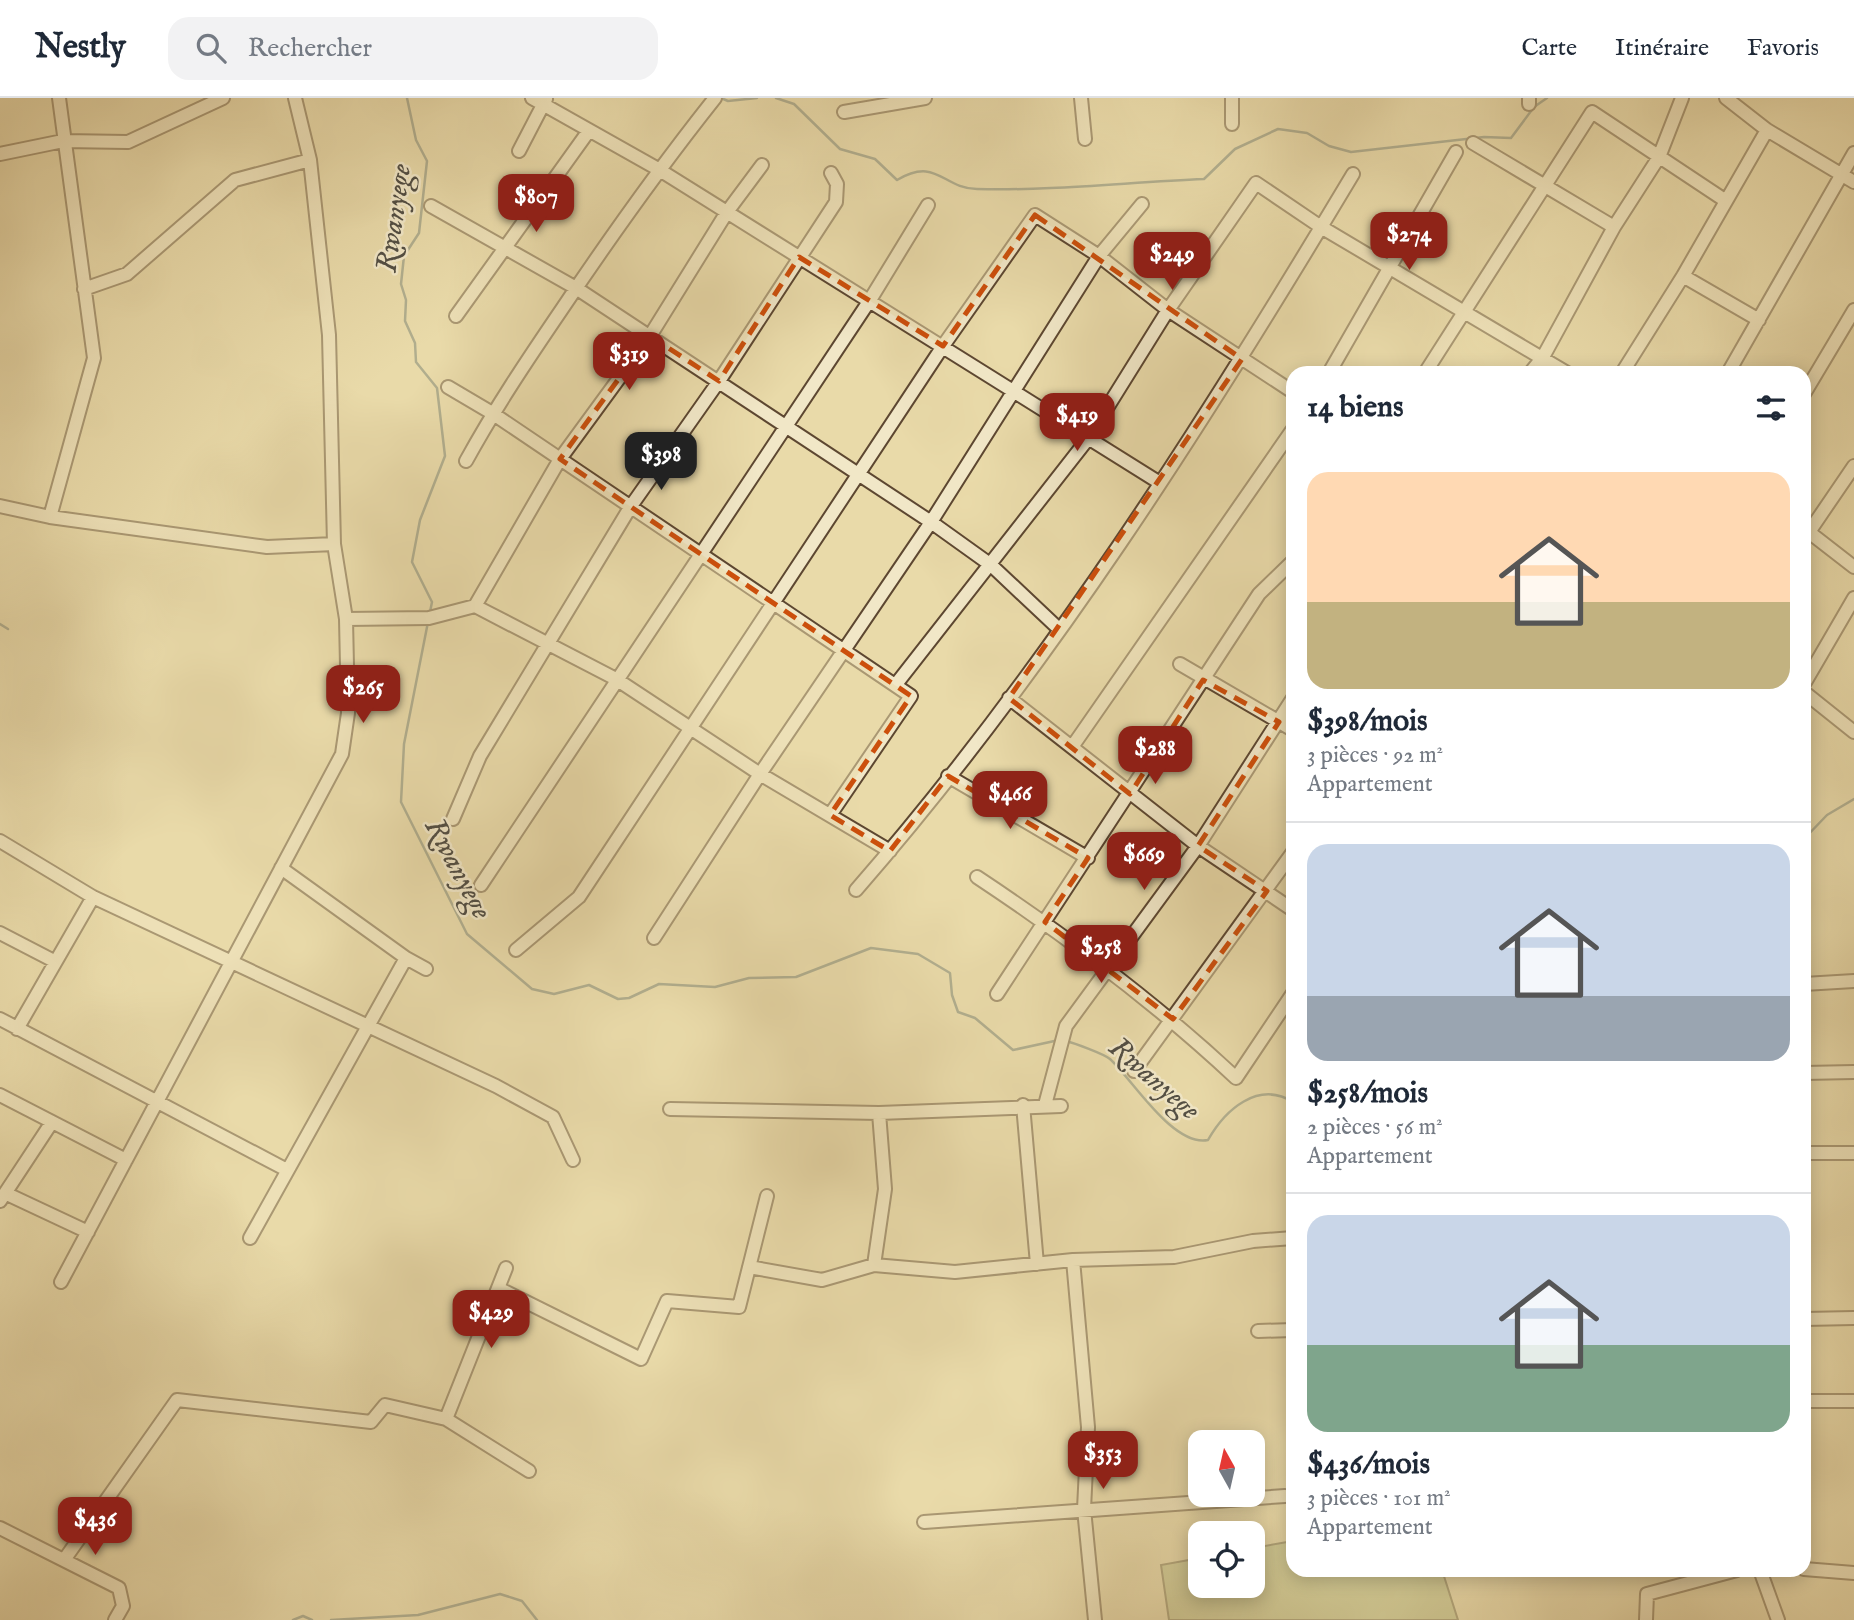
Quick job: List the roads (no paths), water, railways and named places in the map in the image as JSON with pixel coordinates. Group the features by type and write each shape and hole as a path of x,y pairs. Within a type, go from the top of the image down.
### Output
{"street":[{"path":"50,517 94,358 59,98"},
{"path":"0,154 63,141 128,142 223,98"},
{"path":"61,1282 342,754 348,713 346,619 334,544 330,335 310,160 295,98"},
{"path":"844,112 925,98"},
{"path":"1081,98 1085,139"},
{"path":"1231,124 1232,98"},
{"path":"1536,366 1614,227 1659,157 1682,98"},
{"path":"466,461 492,413 576,288 658,169 715,99"},
{"path":"519,151 540,100 588,132 658,169 1015,390 1087,440 1160,483"},
{"path":"1734,100 1767,130 1854,182"},
{"path":"1430,366 1592,112 1726,201"},
{"path":"1626,366 1683,276 1767,130"},
{"path":"456,316 588,132"},
{"path":"1473,143 1544,188 1614,227"},
{"path":"1333,366 1391,270 1456,152"},
{"path":"1732,366 1854,153"},
{"path":"84,289 127,274 235,180 310,160"},
{"path":"475,606 560,459 649,336 727,212 762,165"},
{"path":"453,820 480,756 631,506 719,381 836,202 837,184 831,173"},
{"path":"856,890 890,851 1060,631 1242,359 1353,174"},
{"path":"897,684 1087,440 1168,310 1256,183 1391,270 1556,366"},
{"path":"654,938 760,774 931,522 1099,256 1142,204"},
{"path":"481,885 870,300 928,205"},
{"path":"431,206 576,288 931,522 992,565 1060,631"},
{"path":"516,950 579,897 943,346 1035,215 1099,256 1168,310 1286,387"},
{"path":"1683,276 1759,320"},
{"path":"1811,382 1854,310"},
{"path":"448,387 492,413 842,652 897,684 911,696 830,815"},
{"path":"1072,747 1286,439"},
{"path":"1811,525 1854,466"},
{"path":"0,506 50,517 267,547 334,544"},
{"path":"1811,533 1854,567"},
{"path":"997,993 1259,594 1286,568"},
{"path":"1811,672 1854,598"},
{"path":"346,619 429,618 475,606 616,679 760,774 890,851"},
{"path":"1180,664 1203,680 1286,726"},
{"path":"1009,698 1198,846 1286,905"},
{"path":"1811,698 1854,732"},
{"path":"1045,1105 1066,1026 1198,846 1286,710"},
{"path":"948,776 1088,858"},
{"path":"0,841 93,897 230,964 496,1086 553,1117 573,1160"},
{"path":"1133,1071 1286,862"},
{"path":"281,868 406,958 426,969"},
{"path":"977,877 1045,922 1173,1019 1236,1078 1286,1003"},
{"path":"17,1029 93,897"},
{"path":"0,933 54,961"},
{"path":"250,1238 406,958"},
{"path":"1811,984 1854,981"},
{"path":"0,1019 287,1170"},
{"path":"1811,1073 1854,1072"},
{"path":"0,1095 126,1160"},
{"path":"1023,1105 1037,1264"},
{"path":"670,1109 879,1113 1060,1105"},
{"path":"874,1265 885,1189 879,1113"},
{"path":"52,1122 3,1197 88,1232"},
{"path":"1811,1153 1854,1153"},
{"path":"498,1288 641,1359 667,1301 739,1307 768,1196"},
{"path":"749,1266 822,1280 874,1265 955,1272 1073,1260 1174,1257 1253,1241 1286,1239"},
{"path":"1073,1260 1088,1427 1084,1509 1095,1620"},
{"path":"446,1419 506,1268"},
{"path":"1811,1319 1854,1318"},
{"path":"1258,1331 1286,1330"},
{"path":"64,1560 177,1400 371,1422 385,1405 446,1419 529,1471"},
{"path":"1811,1401 1854,1401"},
{"path":"924,1522 1285,1496"},
{"path":"0,1528 119,1588 123,1606 115,1620"},
{"path":"1811,1570 1854,1573"},
{"path":"1646,1620 1647,1594 1709,1577"},
{"path":"1763,1577 1778,1620"}],"waterway":[{"name":"Rwanyege","path":"407,98 416,140 427,161 419,233 404,256 401,284 406,300 405,321 415,343 416,362 437,388 445,456 420,520 412,562 432,602 430,612"},
{"path":"721,98 728,101 757,98"},
{"path":"776,98 794,104 840,149 875,159 897,180 911,173 931,172 965,188 977,189 1062,188 1204,179 1235,149 1278,129 1307,133 1329,146 1351,152 1484,137 1511,138 1534,107 1547,98"},
{"name":"Rwanyege","path":"428,622 404,744 401,802 467,934 532,989 554,994 589,985 618,999 629,998 659,984 715,987 749,978 796,977 871,948 918,954 950,973 952,995 958,1012 975,1018 1013,1050 1059,1040"},
{"path":"0,624 8,629"},
{"name":"Rwanyege","path":"1811,832 1827,815 1854,799"},
{"name":"Rwanyege","path":"1066,1041 1110,1059 1154,1110 1181,1133 1195,1139 1208,1140 1233,1109 1255,1096 1267,1094 1286,1099"},
{"path":"331,1620 418,1615 500,1594 522,1601 537,1620"},
{"path":"293,1620 303,1616 312,1620"}]}
